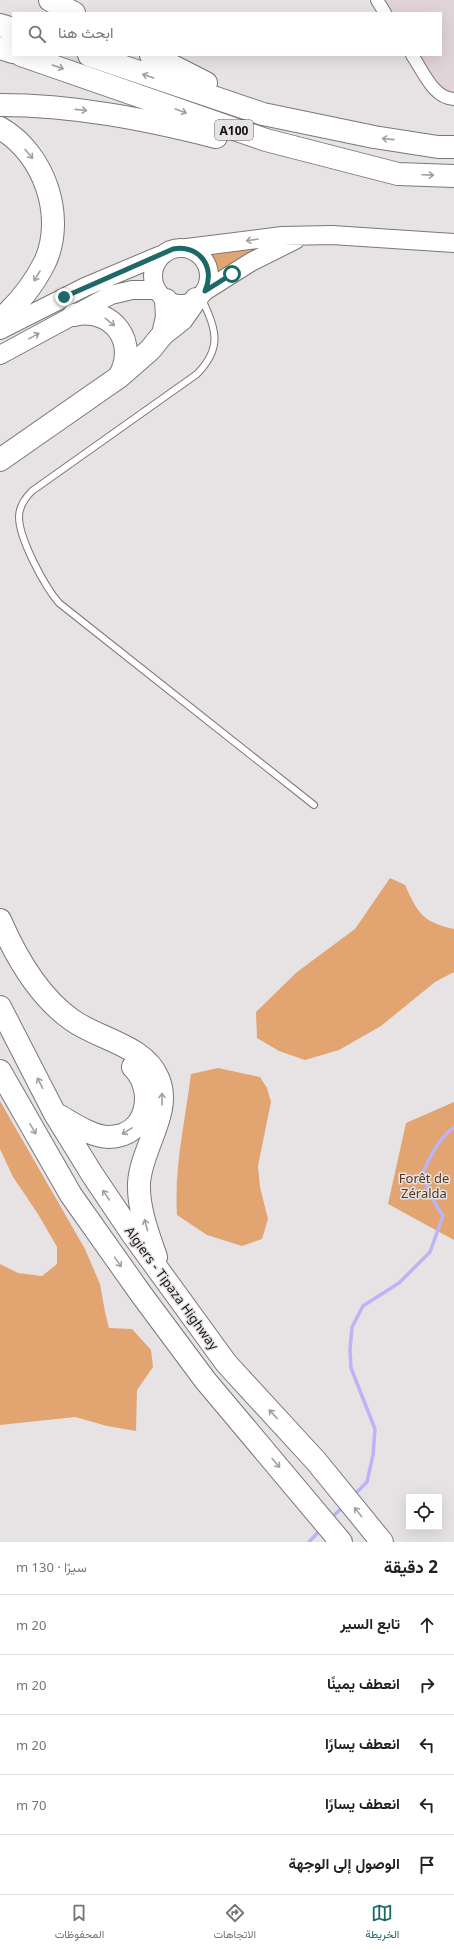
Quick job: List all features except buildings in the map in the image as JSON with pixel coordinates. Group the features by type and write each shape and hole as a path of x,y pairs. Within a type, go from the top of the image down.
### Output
{"highway":[{"path":"50,0 72,12"},
{"path":"0,25 12,29"},
{"path":"0,48 12,52"},
{"name":"A100","path":"24,56 266,140 398,174"},
{"name":"A100","path":"92,56 263,114 374,137 438,147 454,147"},
{"path":"153,56 205,82 306,123"},
{"name":"A100","path":"0,105 80,110 116,115 168,125 300,157 398,174 454,176"},
{"path":"0,128 22,147 36,164 46,184 51,207 52,231 50,247 45,262 24,295 0,320"},
{"path":"161,295 167,317 163,334"},
{"path":"0,460 119,377 150,350 163,334 182,319 201,295"},
{"path":"74,315 88,313 102,316 118,330 125,343 126,357 119,377"},
{"path":"0,920 22,964 52,1002 82,1027 138,1053 148,1062 159,1078 163,1096 162,1108 146,1151 139,1183 144,1219 162,1275"},
{"path":"0,945 12,973 42,1014 73,1036 116,1055 130,1064 140,1076 146,1090 146,1103 140,1120 126,1132 114,1136 96,1134 56,1114"},
{"name":"Algiers - Tipaza Highway","path":"0,1007 56,1114 92,1174 132,1235 226,1363 316,1461 382,1542"},
{"name":"Algiers - Tipaza Highway","path":"0,1071 71,1195 141,1294 205,1380 341,1542"}],"main road":[{"path":"0,330 85,287 173,249 282,236 332,235 454,243"},
{"path":"0,355 111,295 121,292 144,290 161,295 172,303 184,304 269,252 305,236"},
{"path":"186,248 199,254 207,264 209,278 201,295"},
{"path":"161,255 154,268 153,276 161,295"}],"street":[{"path":"377,0 384,12"},
{"path":"413,56 439,94 446,98 454,98"}],"lane":[{"path":"201,295 212,320 214,335 214,351 208,363 197,374 32,491 26,497 22,506 19,517 20,527 23,538 50,594 59,603 314,805"}],"shaded area":[{"path":"369,0 454,0 454,93 428,89 405,56 442,56 442,12 376,12"}],"green space":[{"path":"275,244 218,276 218,268 208,255 246,247"},
{"path":"390,878 405,885 422,915 435,923 454,929 454,972 435,982 381,1026 339,1050 305,1060 279,1051 257,1038 256,1012 297,972 355,929"},
{"path":"218,1068 260,1077 267,1088 271,1102 258,1166 260,1187 268,1219 262,1239 242,1246 207,1235 177,1215 177,1179 191,1074"},
{"path":"0,1101 85,1249 100,1284 109,1328 132,1329 151,1350 153,1367 137,1390 136,1431 107,1426 75,1417 0,1425 0,1264 18,1273 42,1276 57,1264 57,1247 38,1214 13,1177 0,1149"},
{"name":"Forêt de Zéralda","path":"454,1102 454,1240 388,1204 406,1123"}],"waterway":[{"path":"354,1495 367,1482 373,1455 375,1429 351,1368 350,1350 352,1327 363,1306 399,1283 430,1252 443,1216 436,1205 422,1175 435,1149 443,1137 454,1127"},
{"path":"331,1518 344,1506"},
{"path":"309,1542 322,1528"}],"route":[{"path":"64,297 161,255 167,251 180,247 193,250 199,254 207,264 209,278 205,291 232,274"}]}
